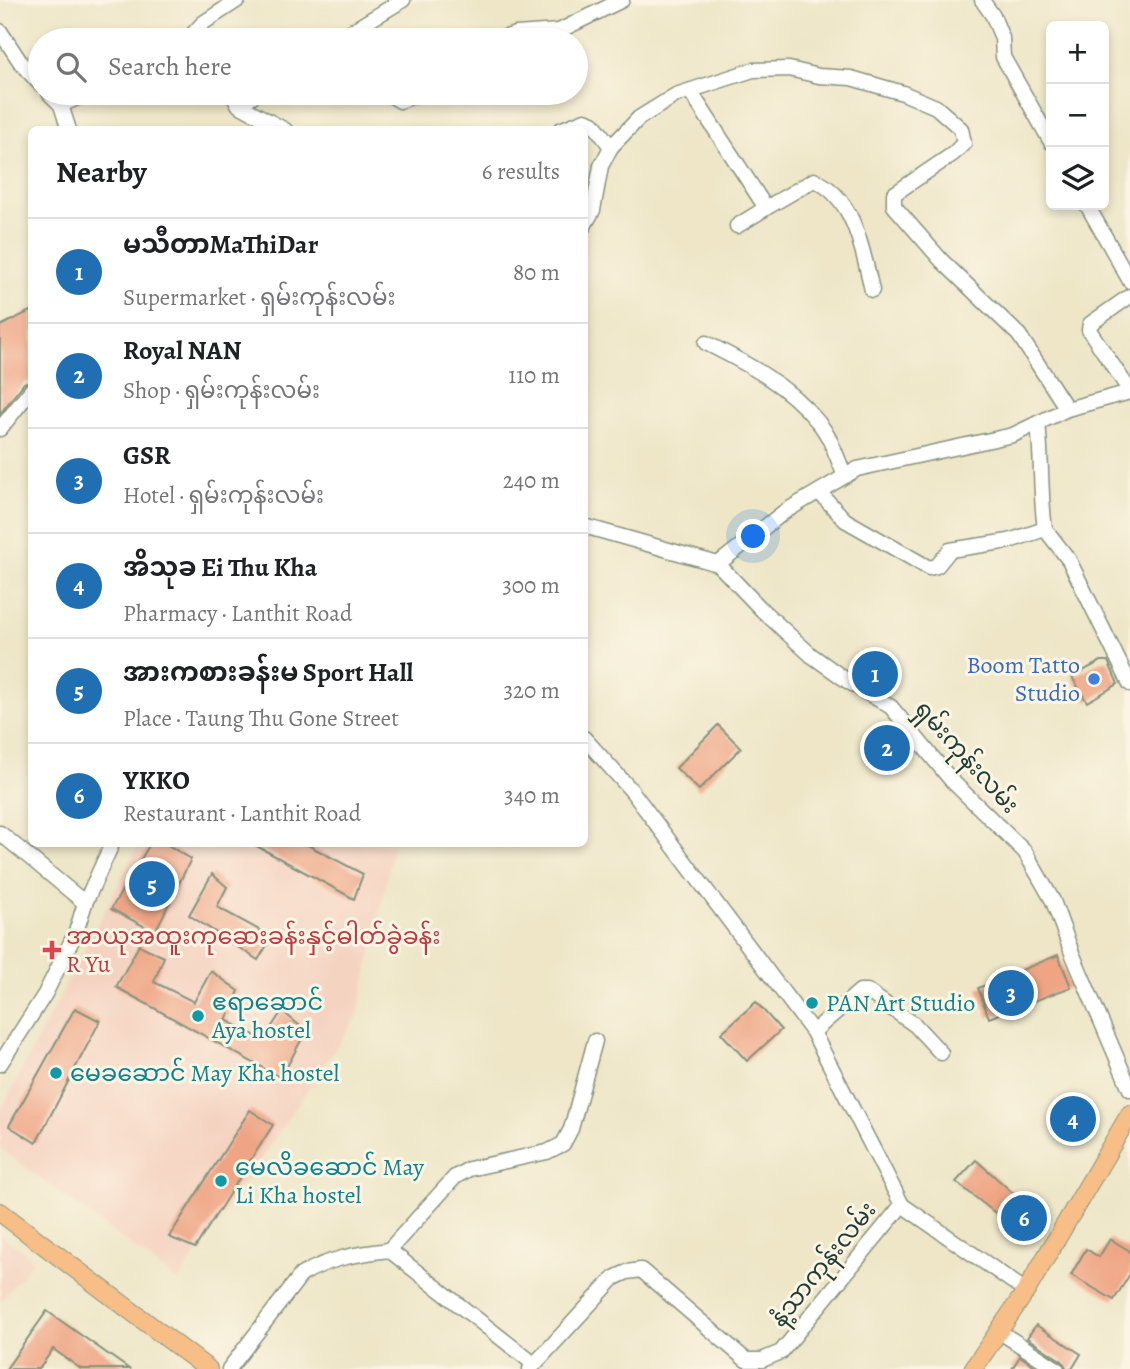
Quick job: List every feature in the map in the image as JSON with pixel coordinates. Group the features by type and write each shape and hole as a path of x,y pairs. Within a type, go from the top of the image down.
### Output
{"main road":[{"path":"974,1369 1026,1292 1130,1114"},
{"path":"0,1212 208,1369"}],"street":[{"path":"198,28 239,0"},
{"path":"357,28 403,0"},
{"path":"565,28 622,0"},
{"path":"982,0 993,16 1002,38 1003,57 1046,133"},
{"path":"0,32 28,70"},
{"path":"0,55 21,63"},
{"path":"588,219 593,210 601,166 611,147 639,118 676,95 753,70 789,69 819,76 851,78 903,93 936,107 961,129 964,143 953,154 894,194 894,206 942,261 1019,335 1067,410"},
{"path":"690,91 766,208"},
{"path":"61,105 68,126"},
{"path":"245,105 279,126"},
{"path":"570,126 584,120 593,123 611,147"},
{"path":"737,226 814,180 824,184 844,206 854,228 872,290"},
{"path":"1090,210 1130,281"},
{"path":"588,527 718,564 784,512 857,469 1013,435 1067,410 1130,391 1089,330 1090,324 1130,296"},
{"path":"706,343 780,384 800,403 820,423 845,476"},
{"path":"0,429 28,394"},
{"path":"1038,423 1042,464 1041,506 1045,529 1069,560 1130,684"},
{"path":"819,492 845,520 929,568 937,566 950,550 1009,541 1045,529"},
{"name":"ရှမ်းကုန်းလမ်း","path":"718,564 762,610 811,654 849,682 891,707 952,781 1025,852 1053,901 1072,953 1130,1089"},
{"name":"နံ့သာကုန်းလမ်း","path":"588,742 631,790 813,1032 902,1205 1026,1292"},
{"path":"0,833 85,903"},
{"path":"0,1064 45,995 76,932 85,903 111,847"},
{"path":"813,1032 860,991 867,991 915,1025 941,1053"},
{"path":"229,1369 301,1275 317,1266 347,1256 389,1250 455,1177 469,1169 547,1152 563,1144 571,1129 594,1041"},
{"name":"နံ့သာကုန်းလမ်း","path":"389,1250 532,1366 614,1278 641,1270 746,1360 762,1360 781,1352 902,1205"},
{"path":"1000,1332 1057,1369"}],"shaded area":[{"path":"137,847 393,847 358,1015 178,1281 0,1148 0,1112"},
{"path":"0,1234 34,1260 0,1302"}],"building":[{"path":"28,312 28,382 0,414 0,326"},
{"path":"1101,661 1108,661 1118,684 1087,702 1072,677"},
{"path":"718,725 741,748 699,790 676,768"},
{"path":"148,847 171,847 191,859 155,932 111,909"},
{"path":"259,847 312,847 363,874 354,899"},
{"path":"212,874 227,887 217,907 272,937 258,960 189,915"},
{"name":"ဧရာဆောင် Aya hostel","path":"139,945 164,957 154,982 194,1002 211,971 239,991 226,1020 263,1040 282,1011 306,1031 281,1078 116,987"},
{"path":"1058,955 1071,987 989,1018 978,988"},
{"path":"756,1002 781,1030 747,1061 721,1033"},
{"name":"မေခဆောင် May Kha hostel","path":"75,1008 100,1021 36,1143 9,1126"},
{"name":"မေလိခဆောင် May Li Kha hostel","path":"250,1110 273,1125 195,1248 169,1237"},
{"path":"976,1160 1040,1217 1023,1235 956,1182"},
{"path":"1110,1239 1130,1251 1130,1274 1114,1300 1071,1275 1086,1249 1099,1257"},
{"path":"47,1311 129,1369 81,1369 53,1349 39,1369 6,1369"},
{"path":"1036,1325 1081,1354 1072,1369 1067,1369 1062,1361 1027,1338"},
{"path":"1020,1356 1039,1369 1012,1369"}],"place":[{"name":"မသီတာMaThiDar","path":"875,674"},
{"name":"Boom Tatto Studio","path":"1094,679"},
{"name":"Royal NAN","path":"887,748"},
{"name":"အားကစားခန်းမ Sport Hall","path":"152,884"},
{"name":"အာယုအထူးကုဆေးခန်းနှင့်ဓါတ်ခွဲခန်း R Yu","path":"52,950"},
{"name":"GSR","path":"1011,993"},
{"name":"PAN Art Studio","path":"812,1003"},
{"name":"ဧရာဆောင် Aya hostel","path":"198,1016"},
{"name":"မေခဆောင် May Kha hostel","path":"56,1073"},
{"name":"အိသုခ Ei Thu Kha","path":"1073,1119"},
{"name":"မေလိခဆောင် May Li Kha hostel","path":"221,1181"},
{"name":"YKKO","path":"1024,1218"}]}
